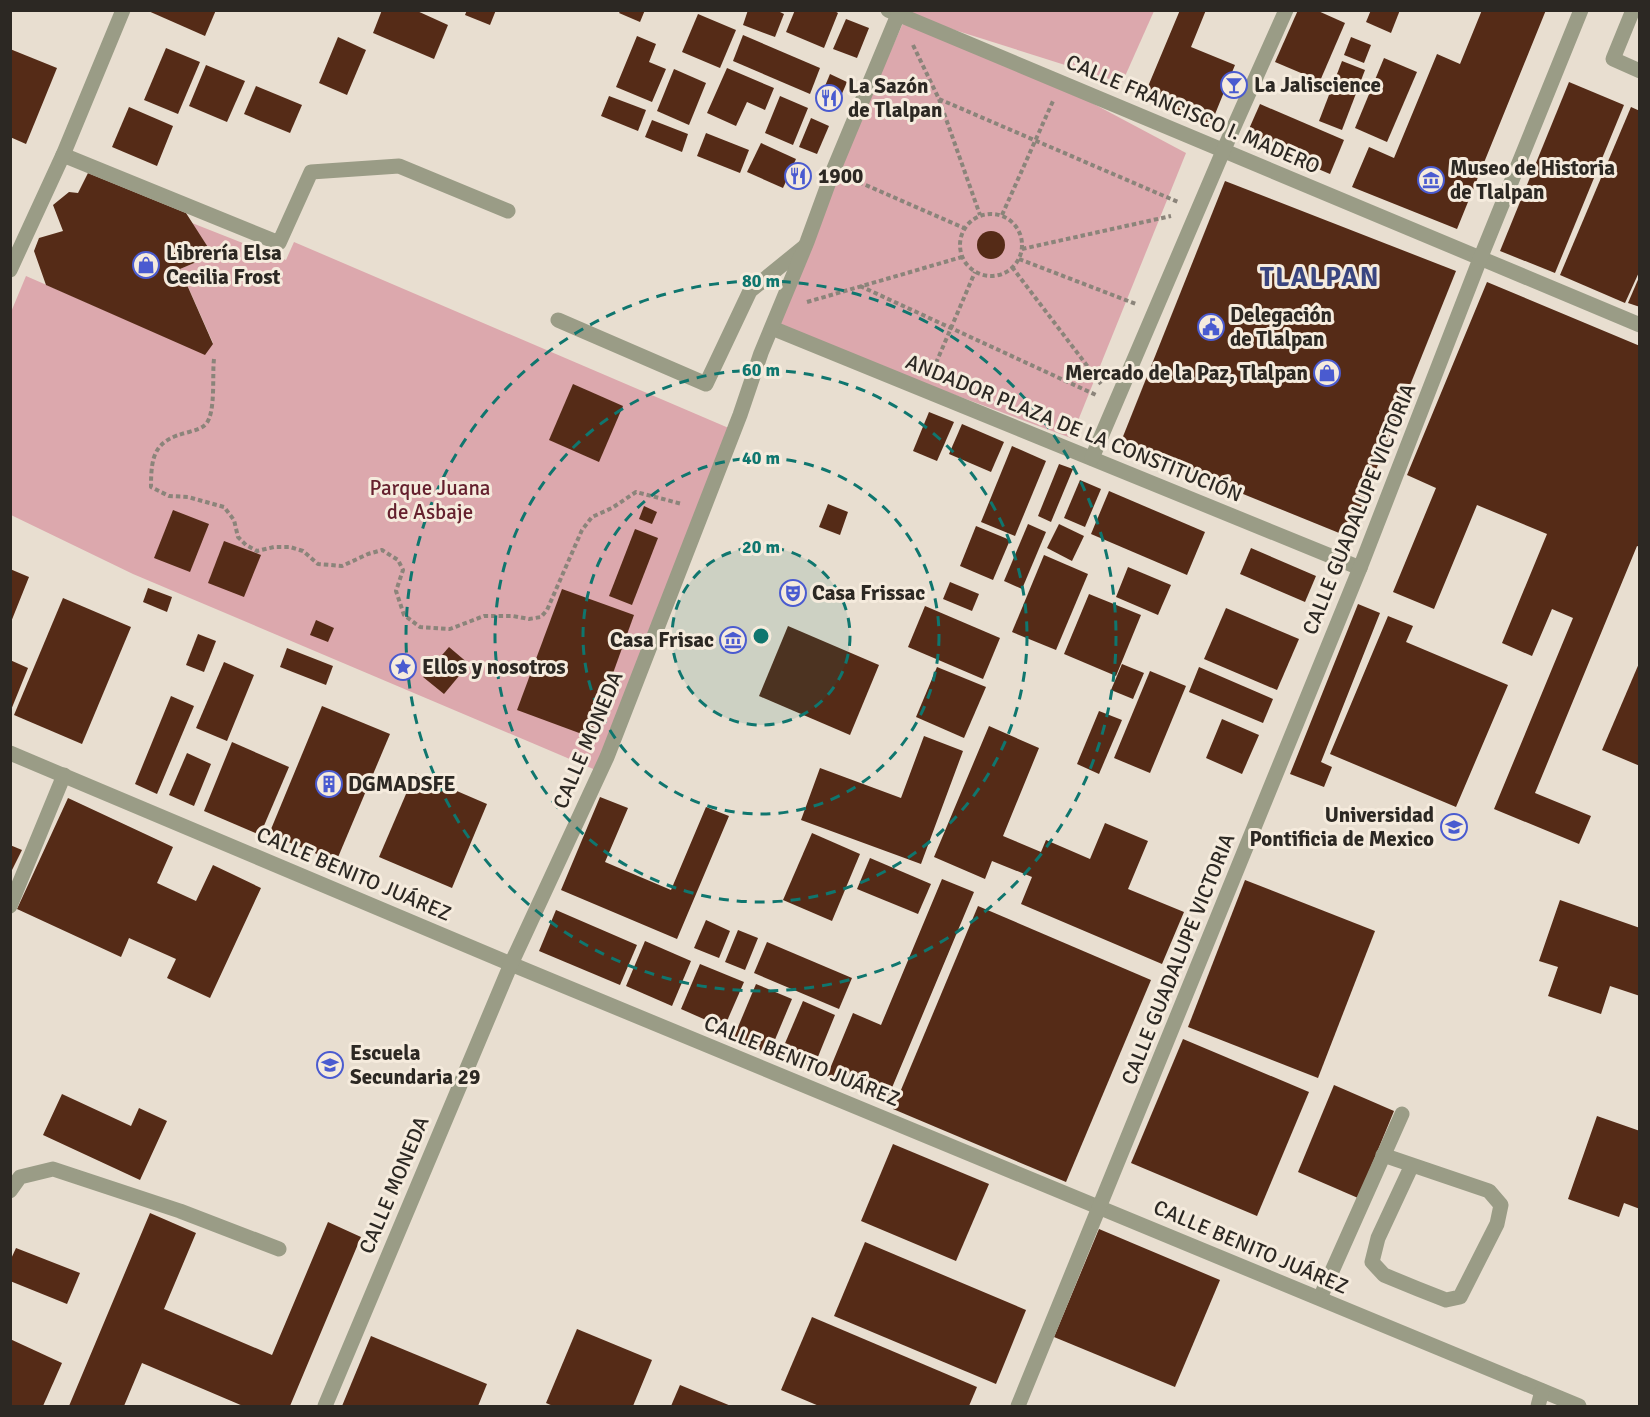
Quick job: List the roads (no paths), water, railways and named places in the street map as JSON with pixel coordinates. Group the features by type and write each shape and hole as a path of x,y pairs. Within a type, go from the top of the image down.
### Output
{"street":[{"path":"10,270 63,155 123,10"},
{"path":"1092,458 1286,10"},
{"name":"CALLE GUADALUPE VICTORIA","path":"1018,1407 1359,568 1581,10"},
{"path":"1633,10 1613,59 1640,71"},
{"name":"CALLE FRANCISCO I. MADERO","path":"895,12 1640,325"},
{"name":"CALLE MONEDA","path":"325,1407 511,963 607,757 895,12"},
{"path":"63,155 279,243 310,172 399,165 508,211"},
{"path":"558,320 706,384 750,291 806,245"},
{"name":"ANDADOR PLAZA DE LA CONSTITUCIÓN","path":"772,328 1359,568"},
{"name":"CALLE BENITO JUÁREZ","path":"10,753 1579,1407"},
{"path":"10,906 64,775"},
{"path":"1320,1298 1401,1114"},
{"path":"1383,1155 1489,1191 1500,1205 1497,1224 1460,1297 1446,1300 1418,1289 1384,1275 1372,1262 1378,1238 1412,1166"},
{"path":"10,1191 20,1177 53,1169 180,1211 279,1249"},
{"path":"1538,1407 1542,1391"}],"place":[{"name":"La Jaliscience","path":"1234,85"},
{"name":"La Sazón de Tlalpan","path":"829,98"},
{"name":"1900","path":"798,176"},
{"name":"Museo de Historia de Tlalpan","path":"1431,180"},
{"name":"Librería Elsa Cecilia Frost","path":"146,265"},
{"name":"Delegación de Tlalpan","path":"1211,327"},
{"name":"Mercado de la Paz, Tlalpan","path":"1327,373"},
{"name":"Casa Frissac","path":"793,593"},
{"name":"Casa Frisac","path":"733,640"},
{"name":"Ellos y nosotros","path":"403,667"},
{"name":"DGMADSFE","path":"329,784"},
{"name":"Universidad Pontificia de Mexico","path":"1454,827"},
{"name":"Escuela Secundaria 29","path":"330,1065"}],"district":[{"name":"TLALPAN","path":"1320,277"}],"park label":[{"name":"Parque Juana de Asbaje","path":"430,500"}]}
